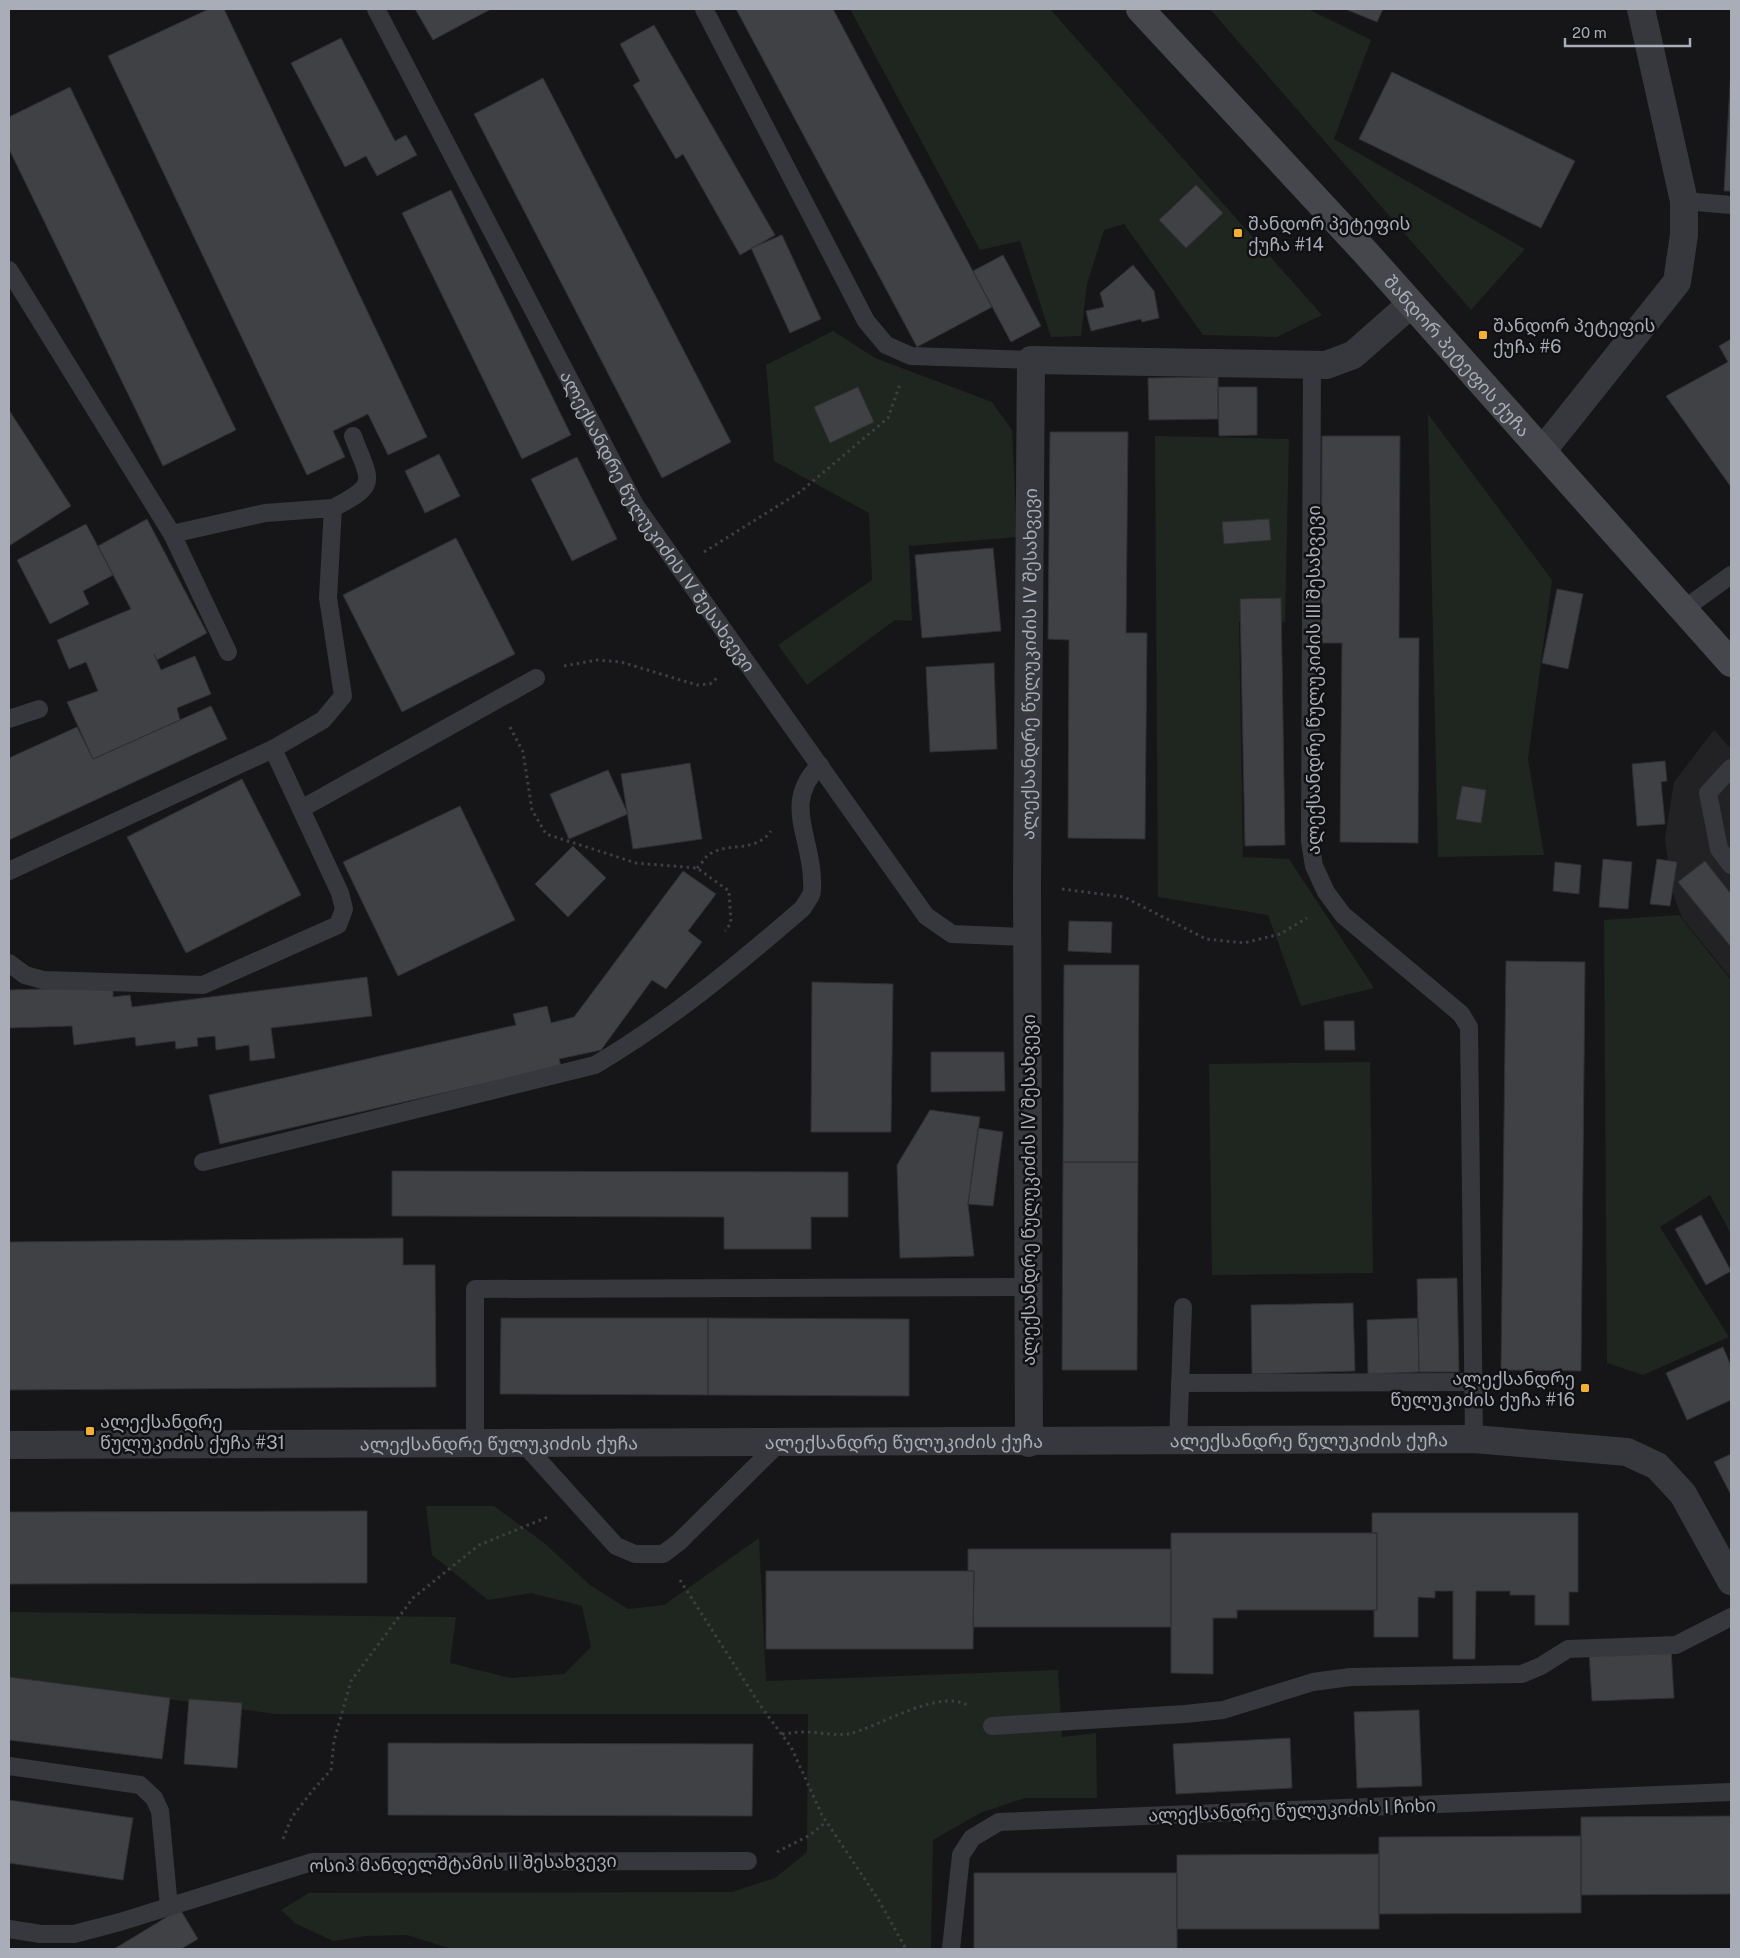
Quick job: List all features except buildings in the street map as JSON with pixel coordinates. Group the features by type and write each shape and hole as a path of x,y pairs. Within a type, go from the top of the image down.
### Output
{"main road":[{"name":"შანდორ პეტეფის ქუჩა","path":"1140,9 1543,450 1731,663"}],"street":[{"path":"1543,450 1677,282 1684,235 1684,202 1641,9"},
{"path":"1031,360 1326,365 1353,355 1411,304"},
{"name":"ალექსანდრე წულუკიძის IV შესახვევი","path":"1028,1443 1027,885 1031,360"},
{"name":"ალექსანდრე წულუკიძის ქუჩა","path":"9,1446 1028,1443 1474,1439 1627,1452 1657,1466 1683,1494 1731,1581"}],"lane":[{"name":"ალექსანდრე წულუკიძის IV შესახვევი","path":"376,9 618,476 635,505 926,916 952,934 1027,937"},
{"path":"704,9 866,321 886,344 911,356 1031,360"},
{"path":"1684,202 1731,205"},
{"path":"9,270 172,534 228,652"},
{"name":"ალექსანდრე წულუკიძის III შესახვევი","path":"1312,365 1310,842 1314,866 1333,902 1343,915 1461,1014 1469,1027 1474,1439"},
{"path":"172,534 265,513 333,508 360,494 366,486 368,474 353,436"},
{"path":"9,872 273,749 323,720 343,696 328,598 333,508"},
{"path":"1684,609 1731,575"},
{"path":"301,809 536,678"},
{"path":"9,719 38,709"},
{"path":"9,963 25,975 43,980 203,985 338,925 344,908 340,893 273,749"},
{"path":"203,1162 595,1065 637,1040 719,980 803,908 808,901 812,893 812,869 800,817 800,801 807,777 820,766"},
{"path":"1731,768 1708,793 1718,849 1731,865"},
{"path":"475,1444 475,1289 1028,1287"},
{"path":"1178,1442 1183,1307"},
{"path":"1180,1383 1473,1382"},
{"path":"524,1444 616,1546 635,1554 663,1554 679,1542 778,1444"},
{"path":"992,1726 1223,1710 1314,1682 1350,1677 1522,1674 1541,1666 1568,1650 1676,1645 1731,1617"},
{"path":"9,1766 140,1785 154,1798 160,1810 168,1907"},
{"name":"ალექსანდრე წულუკიძის I ჩიხი","path":"951,1949 961,1855 972,1838 999,1822 1731,1792"},
{"name":"ოსიპ მანდელშტამის II შესახვევი","path":"9,1929 41,1934 74,1934 120,1922 279,1871 321,1861 748,1861"}],"path":[{"path":"679,567 800,492 888,418"},
{"path":"536,678 560,667 597,660 621,662 697,685 704,685 710,684 742,655"},
{"path":"496,700 523,752 532,810 546,834 636,863 698,868 729,891 731,923 719,938"},
{"path":"698,868 708,855 724,848 740,848 766,838 782,818 800,801"},
{"path":"1027,885 1124,897 1206,939 1244,943 1280,934 1333,902"},
{"path":"279,1871 281,1844 292,1817 331,1770 334,1741 351,1681 412,1598 479,1545 579,1505"},
{"path":"663,1554 760,1706 791,1747 826,1822 878,1899 906,1949"},
{"path":"781,1734 804,1732 847,1734 909,1708 946,1702 962,1702 974,1710 982,1721 992,1726"},
{"path":"748,1861 782,1851 810,1835 826,1822"}],"shaded area":[{"path":"850,9 1050,9 1322,315 1277,337 1203,335 1124,224 1104,230 1087,284 1081,336 1051,337 1020,241 980,250"},
{"path":"1210,9 1308,9 1371,40 1334,139 1525,249 1471,310"},
{"path":"833,331 875,358 992,402 1012,430 1017,537 909,546 912,621 895,620 807,685 778,645 872,580 869,513 774,461 766,365"},
{"path":"1428,414 1552,580 1528,759 1544,855 1438,857"},
{"path":"1155,436 1289,439 1285,622 1239,622 1243,857 1289,859 1374,988 1301,1006 1268,915 1158,897"},
{"path":"1714,730 1731,749 1731,978 1682,918 1671,888 1665,838 1674,782"},
{"path":"1679,915 1731,980 1731,1234 1710,1195 1660,1227 1729,1337 1643,1375 1607,1363 1604,920"},
{"path":"1370,1062 1373,1273 1212,1275 1209,1064"},
{"path":"426,1506 494,1506 543,1542 590,1585 628,1609 664,1605 759,1538 766,1681 1058,1670 1062,1737 1096,1733 1097,1798 1025,1798 980,1813 933,1840 931,1949 452,1949 407,1935 366,1936 333,1941 295,1923 281,1910 309,1893 732,1892 775,1878 807,1852 808,1714 275,1714 9,1677 9,1612 456,1617 450,1663 510,1678 564,1674 591,1647 582,1606 531,1593 488,1600 432,1555"}],"place":[{"name":"შანდორ პეტეფის ქუჩა #14","path":"1238,233"},
{"name":"შანდორ პეტეფის ქუჩა #6","path":"1483,335"},
{"name":"ალექსანდრე წულუკიძის ქუჩა #16","path":"1585,1388"},
{"name":"ალექსანდრე წულუკიძის ქუჩა #31","path":"90,1431"}]}
